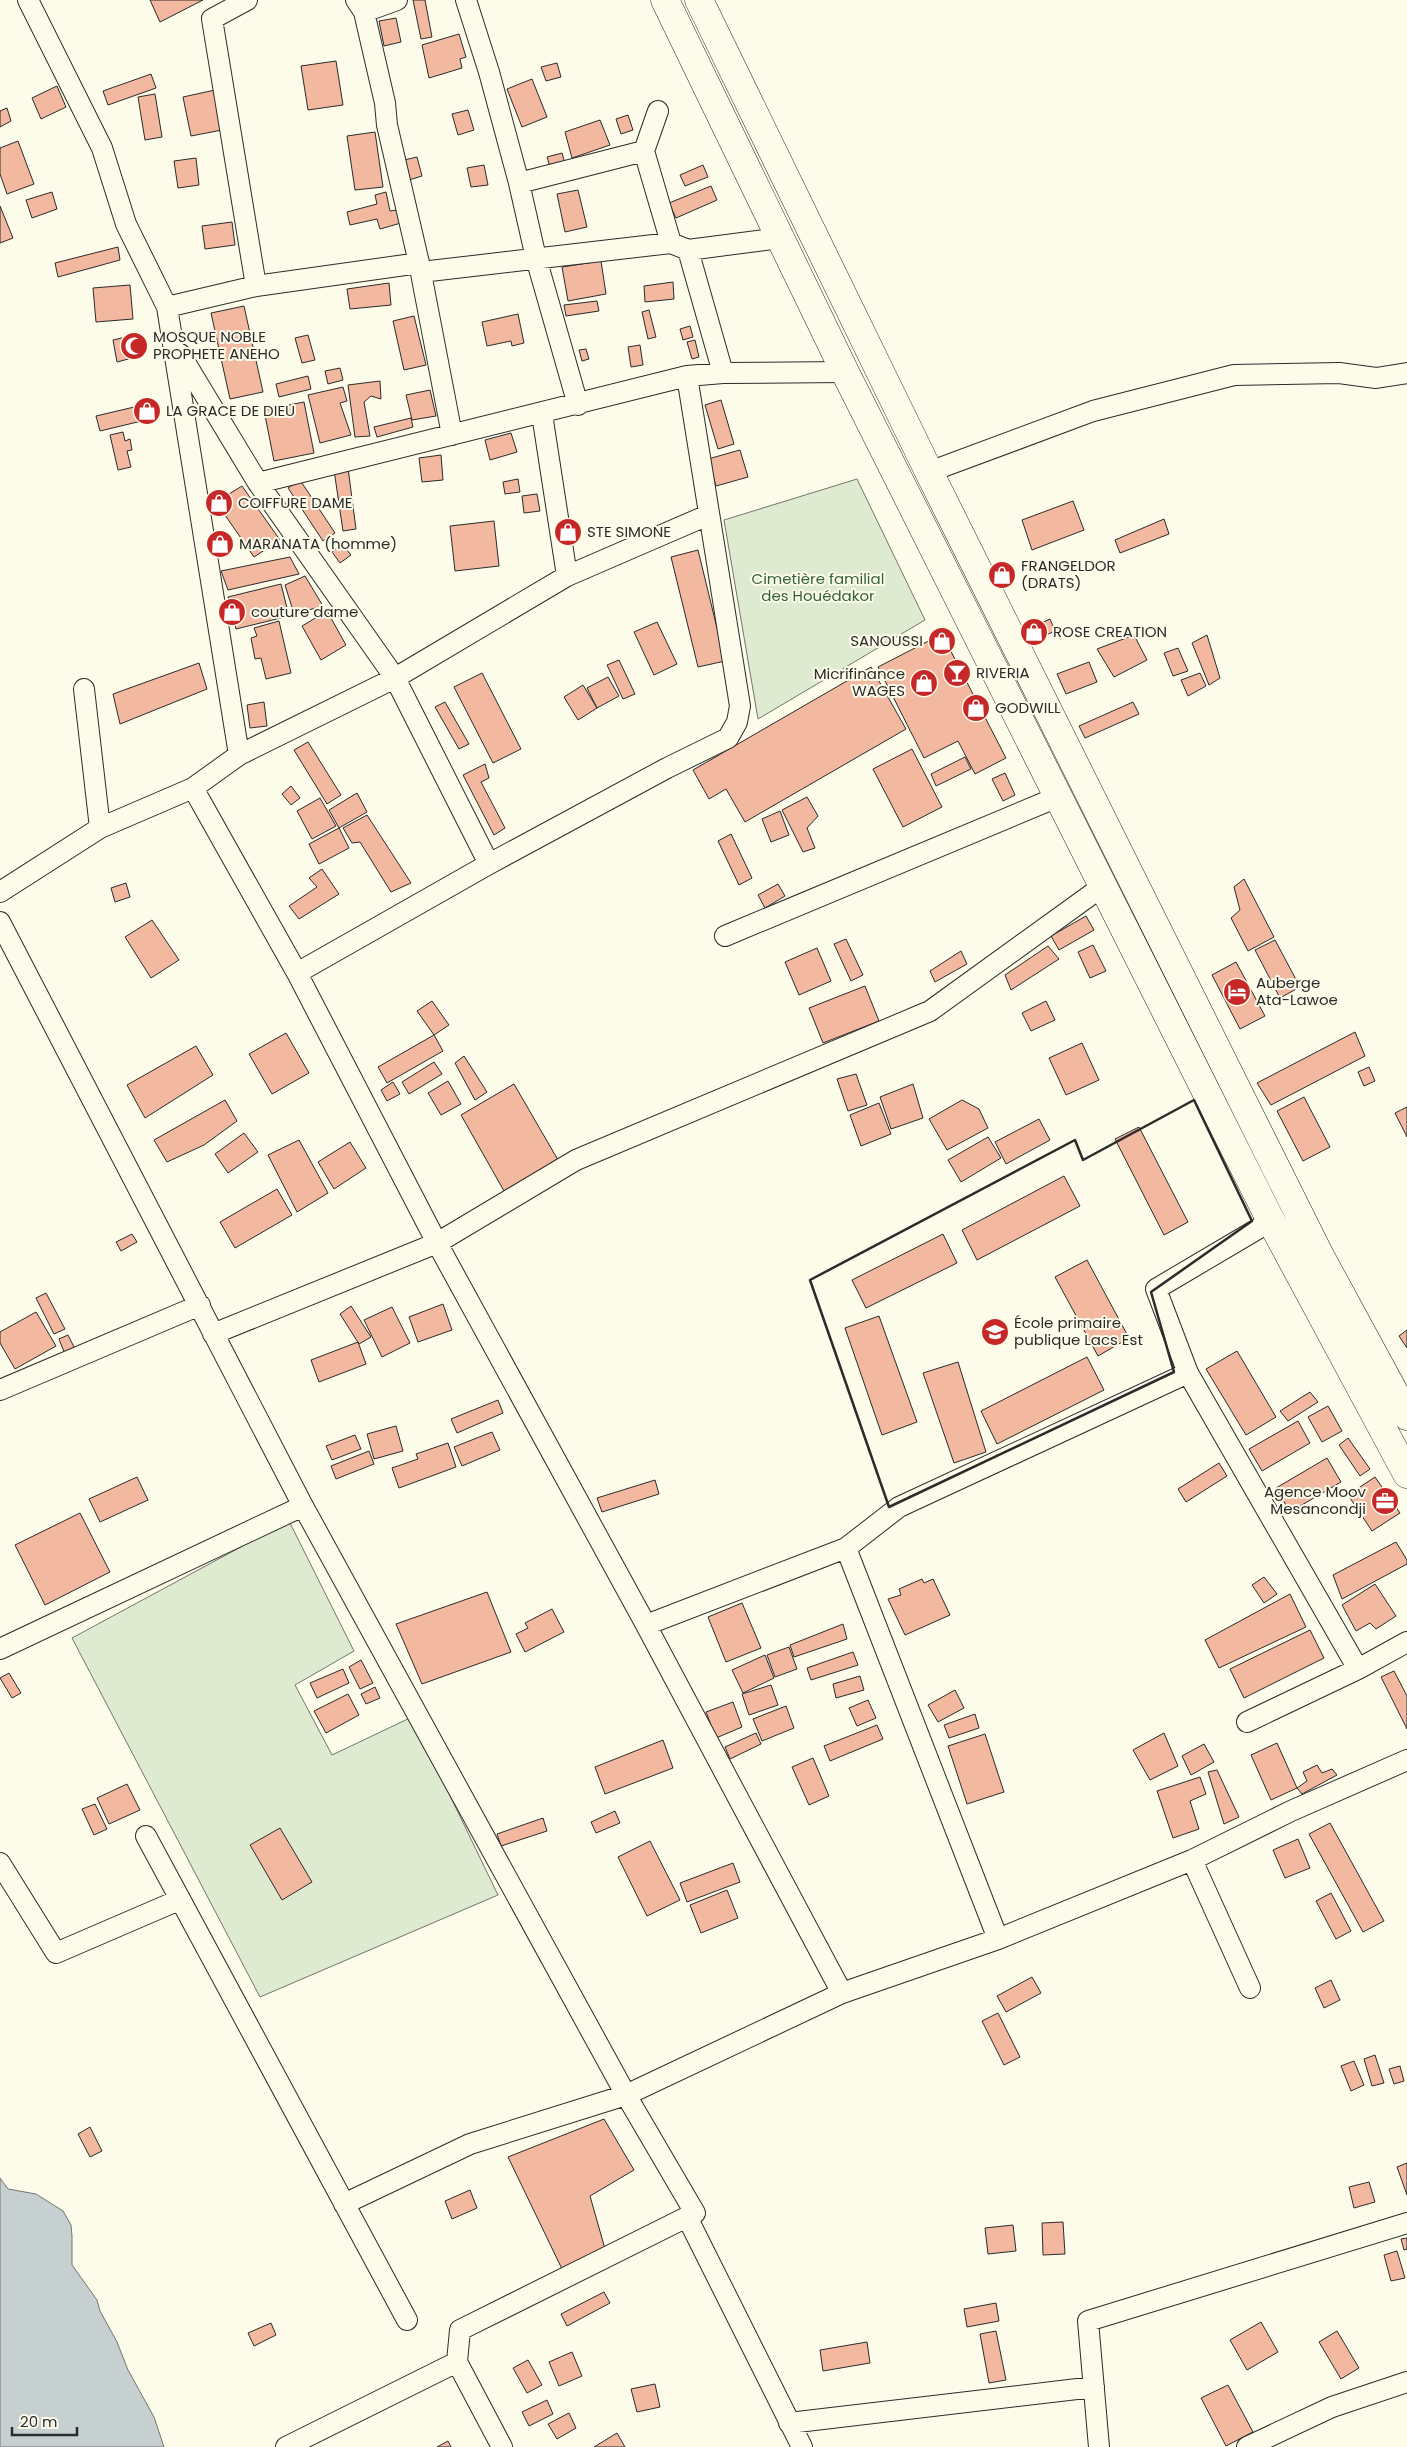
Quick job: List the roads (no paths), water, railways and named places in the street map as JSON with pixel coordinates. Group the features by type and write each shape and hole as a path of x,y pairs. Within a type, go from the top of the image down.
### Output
{"highway":[{"path":"666,0 845,372 1060,796 1103,886 1271,1221 1407,1474"},
{"path":"699,0 929,472 1319,1254 1407,1416"}],"street":[{"path":"28,0 102,148 126,224 167,307 239,755"},
{"path":"247,0 212,19 256,286"},
{"path":"397,0 360,6 420,268 452,435"},
{"path":"466,0 489,72 519,184 536,258 578,405"},
{"path":"658,111 644,151 723,373"},
{"path":"519,184 644,151"},
{"path":"167,307 256,286 420,268 780,238"},
{"path":"174,346 258,482 395,678 489,864"},
{"path":"258,482 542,414 686,376 723,373 845,372"},
{"path":"929,472 1093,411 1234,374 1339,373 1376,378 1407,374"},
{"path":"297,973 489,864 667,768 728,738 737,722 740,706 686,376"},
{"path":"542,414 567,576"},
{"path":"0,892 100,828 192,788 239,755 395,678 567,576 708,515"},
{"path":"84,689 100,828"},
{"path":"192,788 297,973 437,1243 646,1626 842,1993"},
{"path":"725,936 1060,796"},
{"path":"213,1334 437,1243 576,1160 930,1012 1103,886"},
{"path":"0,922 303,1506 626,2095 695,2214 460,2330 457,2362 502,2447"},
{"path":"1271,1221 1156,1289 1188,1373 1358,1670"},
{"path":"0,1390 200,1305"},
{"path":"646,1626 846,1548 899,1507 1188,1373"},
{"path":"0,1649 303,1506"},
{"path":"846,1548 998,1939"},
{"path":"1247,1722 1358,1670 1407,1642"},
{"path":"344,2204 470,2144 626,2095 842,1993 998,1939 1192,1860 1291,1811 1407,1760"},
{"path":"146,1836 407,2320"},
{"path":"1192,1860 1250,1988"},
{"path":"0,1863 56,1953 179,1900"},
{"path":"687,2218 802,2447"},
{"path":"1099,2447 1088,2320 1407,2223"},
{"path":"286,2447 457,2362"},
{"path":"1247,2447 1332,2407 1407,2382"},
{"path":"790,2423 1094,2387"}],"place":[{"name":"MOSQUE NOBLE PROPHETE ANEHO","path":"134,346"},
{"name":"LA GRACE DE DIEU","path":"147,411"},
{"name":"COIFFURE DAME","path":"219,503"},
{"name":"STE SIMONE","path":"568,532"},
{"name":"MARANATA (homme)","path":"220,544"},
{"name":"FRANGELDOR (DRATS)","path":"1002,575"},
{"name":"couture dame","path":"232,612"},
{"name":"ROSE CREATION","path":"1034,632"},
{"name":"SANOUSSI","path":"942,641"},
{"name":"RIVERIA","path":"957,673"},
{"name":"Micrifinance WAGES","path":"924,683"},
{"name":"GODWILL","path":"976,708"},
{"name":"Auberge Ata-Lawoe","path":"1237,992"},
{"name":"École primaire publique Lacs Est","path":"995,1332"},
{"name":"Agence Moov Mesancondji","path":"1385,1501"}],"park label":[{"name":"Cimetière familial des Houédakor","path":"818,588"}]}
